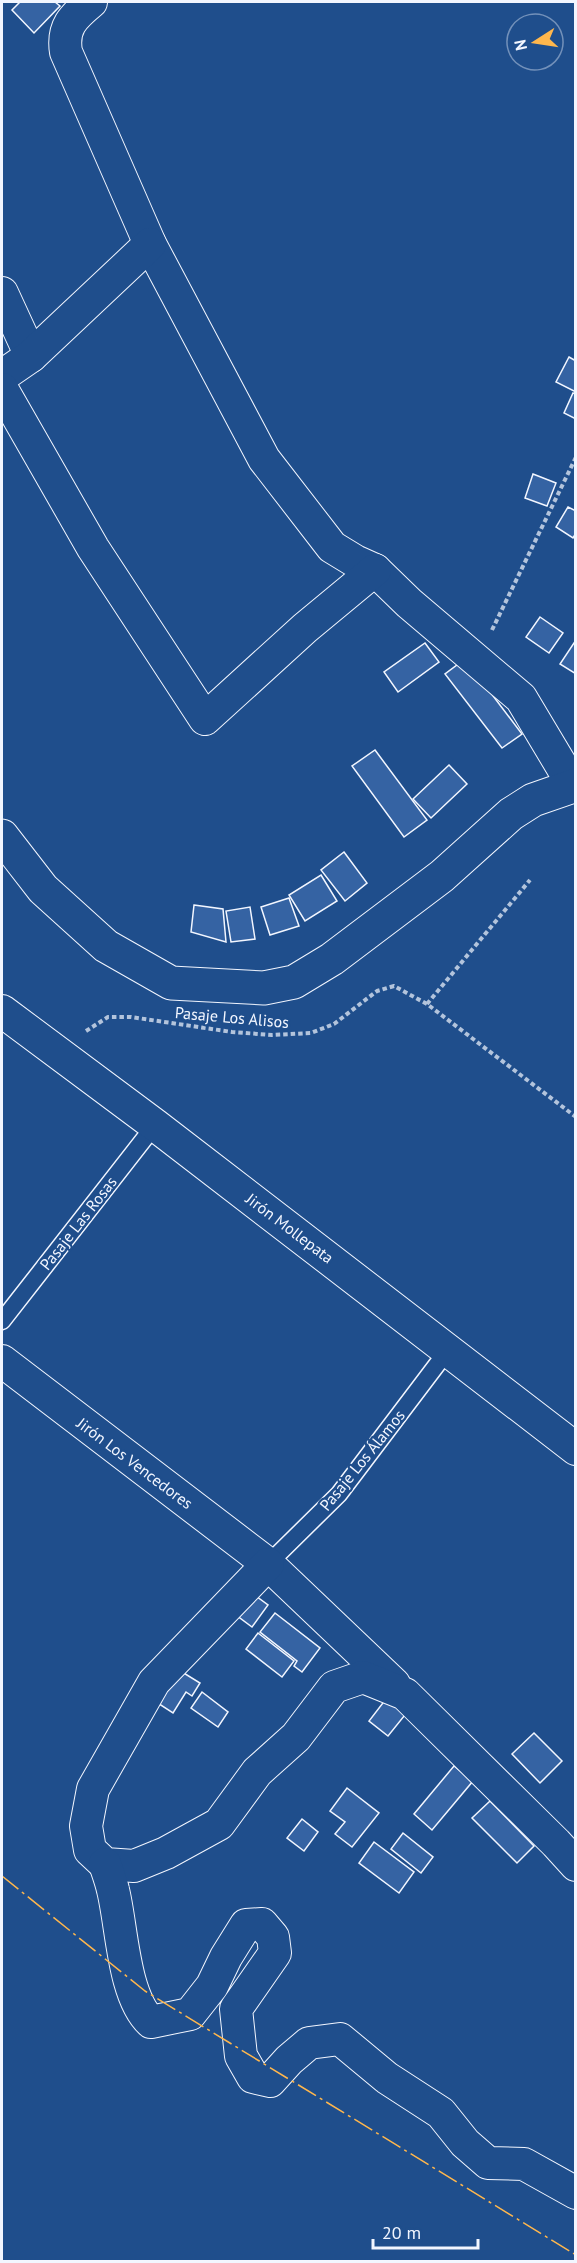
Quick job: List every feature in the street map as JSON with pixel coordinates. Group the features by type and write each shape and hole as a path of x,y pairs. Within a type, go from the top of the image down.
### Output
{"street":[{"path":"2,836 43,889 106,946 171,983 264,988 294,982 332,959 442,876 511,814 533,800 574,785 521,698 409,603 375,570 332,547 264,459 150,244 66,52 64,39 67,28 79,12 91,2"},
{"path":"2,376 31,356 150,244"},
{"path":"2,293 31,356"},
{"path":"2,389 93,548 205,719 305,628 375,570"},
{"name":"Jirón Mollepata","path":"2,1011 155,1125 576,1449"},
{"name":"Jirón Los Vencedores","path":"2,1361 268,1564 405,1694 576,1865"},
{"path":"268,1564 154,1682 93,1789 86,1826 90,1850 105,1864 113,1891 124,1963 142,2014 151,2022 190,2014 212,1986 226,1957 246,1926 262,1924 273,1937 275,1953 236,2009 241,2056 253,2077 270,2081 309,2043 340,2039 387,2078 441,2114 465,2143 488,2163 524,2164 576,2193"},
{"path":"105,1864 134,1866 165,1853 219,1824 257,1772 296,1737 334,1687 363,1677 405,1694"}],"lane":[{"name":"Pasaje Las Rosas","path":"2,1321 155,1125"},
{"name":"Pasaje Los Álamos","path":"268,1564 339,1494 448,1350"}],"path":[{"path":"477,660 576,457"},
{"path":"427,1004 530,880"},
{"name":"Pasaje Los Alisos","path":"56,1051 108,1017 131,1017 272,1035 311,1033 334,1024 377,991 394,986 427,1004 576,1117"}],"building":[{"path":"20,2 55,2 60,6 34,33 12,10"},
{"path":"569,357 576,361 576,392 556,382"},
{"path":"573,393 576,394 576,419 564,413"},
{"path":"533,474 556,483 547,506 525,498"},
{"path":"568,507 576,511 576,533 573,538 556,527"},
{"path":"540,617 563,633 549,653 526,637"},
{"path":"576,640 576,674 560,664"},
{"path":"425,643 439,662 398,692 384,672"},
{"path":"465,659 522,734 502,748 445,674"},
{"path":"375,750 427,820 404,837 352,766"},
{"path":"449,765 467,784 431,818 413,799"},
{"path":"344,852 367,883 345,901 321,870"},
{"path":"321,875 337,901 305,921 289,895"},
{"path":"289,898 299,926 270,935 261,907"},
{"path":"194,905 223,909 226,942 191,932"},
{"path":"250,907 255,939 231,942 226,911"},
{"path":"249,1591 268,1605 252,1627 232,1612"},
{"path":"275,1613 320,1648 302,1672 294,1666 297,1661 260,1632"},
{"path":"258,1633 294,1661 282,1677 246,1649"},
{"path":"174,1667 200,1683 192,1696 186,1692 173,1713 153,1700"},
{"path":"202,1692 228,1712 218,1727 191,1708"},
{"path":"389,1695 409,1710 388,1736 369,1721"},
{"path":"534,1733 562,1761 540,1783 512,1754"},
{"path":"454,1766 473,1781 432,1830 414,1814"},
{"path":"347,1788 379,1813 352,1847 335,1834 345,1822 330,1811"},
{"path":"490,1801 534,1846 517,1863 472,1818"},
{"path":"302,1819 318,1832 304,1851 287,1838"},
{"path":"403,1833 433,1857 421,1873 391,1849"},
{"path":"374,1842 414,1872 399,1893 359,1863"}],"power":[{"path":"2,1876 145,1991 576,2255"}]}
